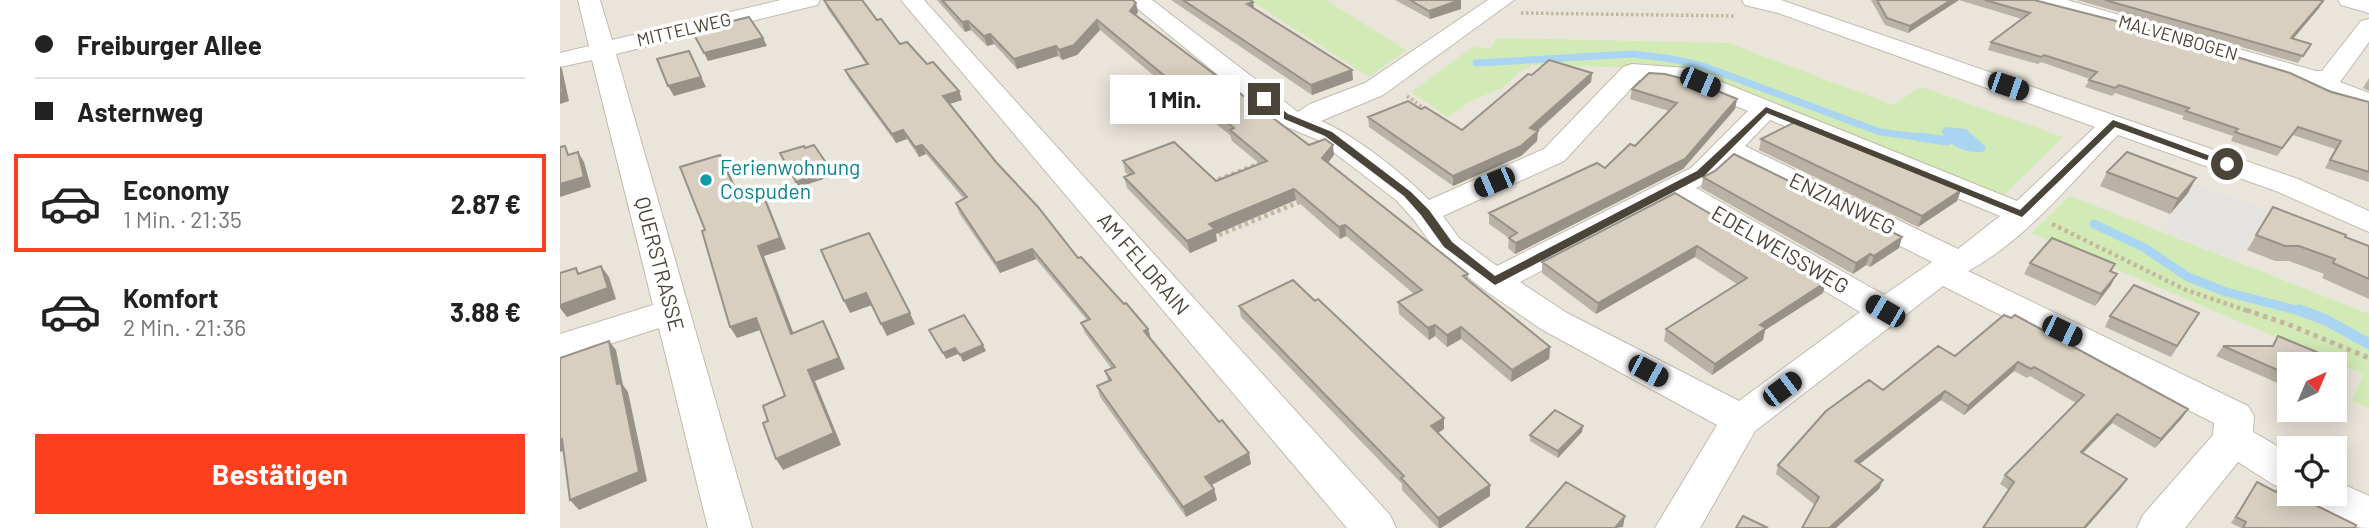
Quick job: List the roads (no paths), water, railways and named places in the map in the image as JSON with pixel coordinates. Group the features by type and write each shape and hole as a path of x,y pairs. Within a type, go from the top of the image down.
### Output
{"street":[{"name":"QUERSTRASSE","path":"589,0 730,528"},
{"name":"MITTELWEG","path":"560,60 809,0"},
{"name":"AM FELDRAIN","path":"912,0 1374,528"},
{"path":"1138,0 1285,116 1328,134 1407,194 1425,213 1448,245 1495,281 1554,321 1741,420"},
{"name":"MALVENBOGEN","path":"2040,0 2125,22 2315,79 2336,91 2369,101"},
{"path":"2349,0 2369,6"},
{"path":"1301,122 1320,110 1386,82 1498,3"},
{"path":"1746,8 1786,8 2287,186 2369,223"},
{"path":"2315,79 2330,78 2369,26"},
{"path":"1425,213 1554,155 1632,72 1678,73 2022,214"},
{"path":"1495,281 1675,190 1701,174 1766,109"},
{"path":"1677,528 1741,420 1885,311 1949,267 1974,254 2022,214 2113,123"},
{"name":"ENZIANWEG","path":"1726,147 2234,416 2233,439"},
{"name":"EDELWEISSWEG","path":"1675,190 1885,311"},
{"path":"560,347 671,311"},
{"path":"2158,528 2233,439 2277,466"},
{"path":"2347,505 2369,516"}],"water":[{"path":"1946,127 1966,129 1986,147 1983,152 1959,148 1944,137 1941,131"}],"waterway":[{"path":"1476,63 1633,54 1672,59 1703,66 1880,132 1932,139"},
{"path":"1919,137 1947,141"},
{"path":"2094,224 2145,248 2188,277 2226,292 2304,312"},
{"path":"2299,310 2326,320 2369,344"}],"place":[{"name":"Ferienwohnung Cospuden","path":"706,180"}]}
